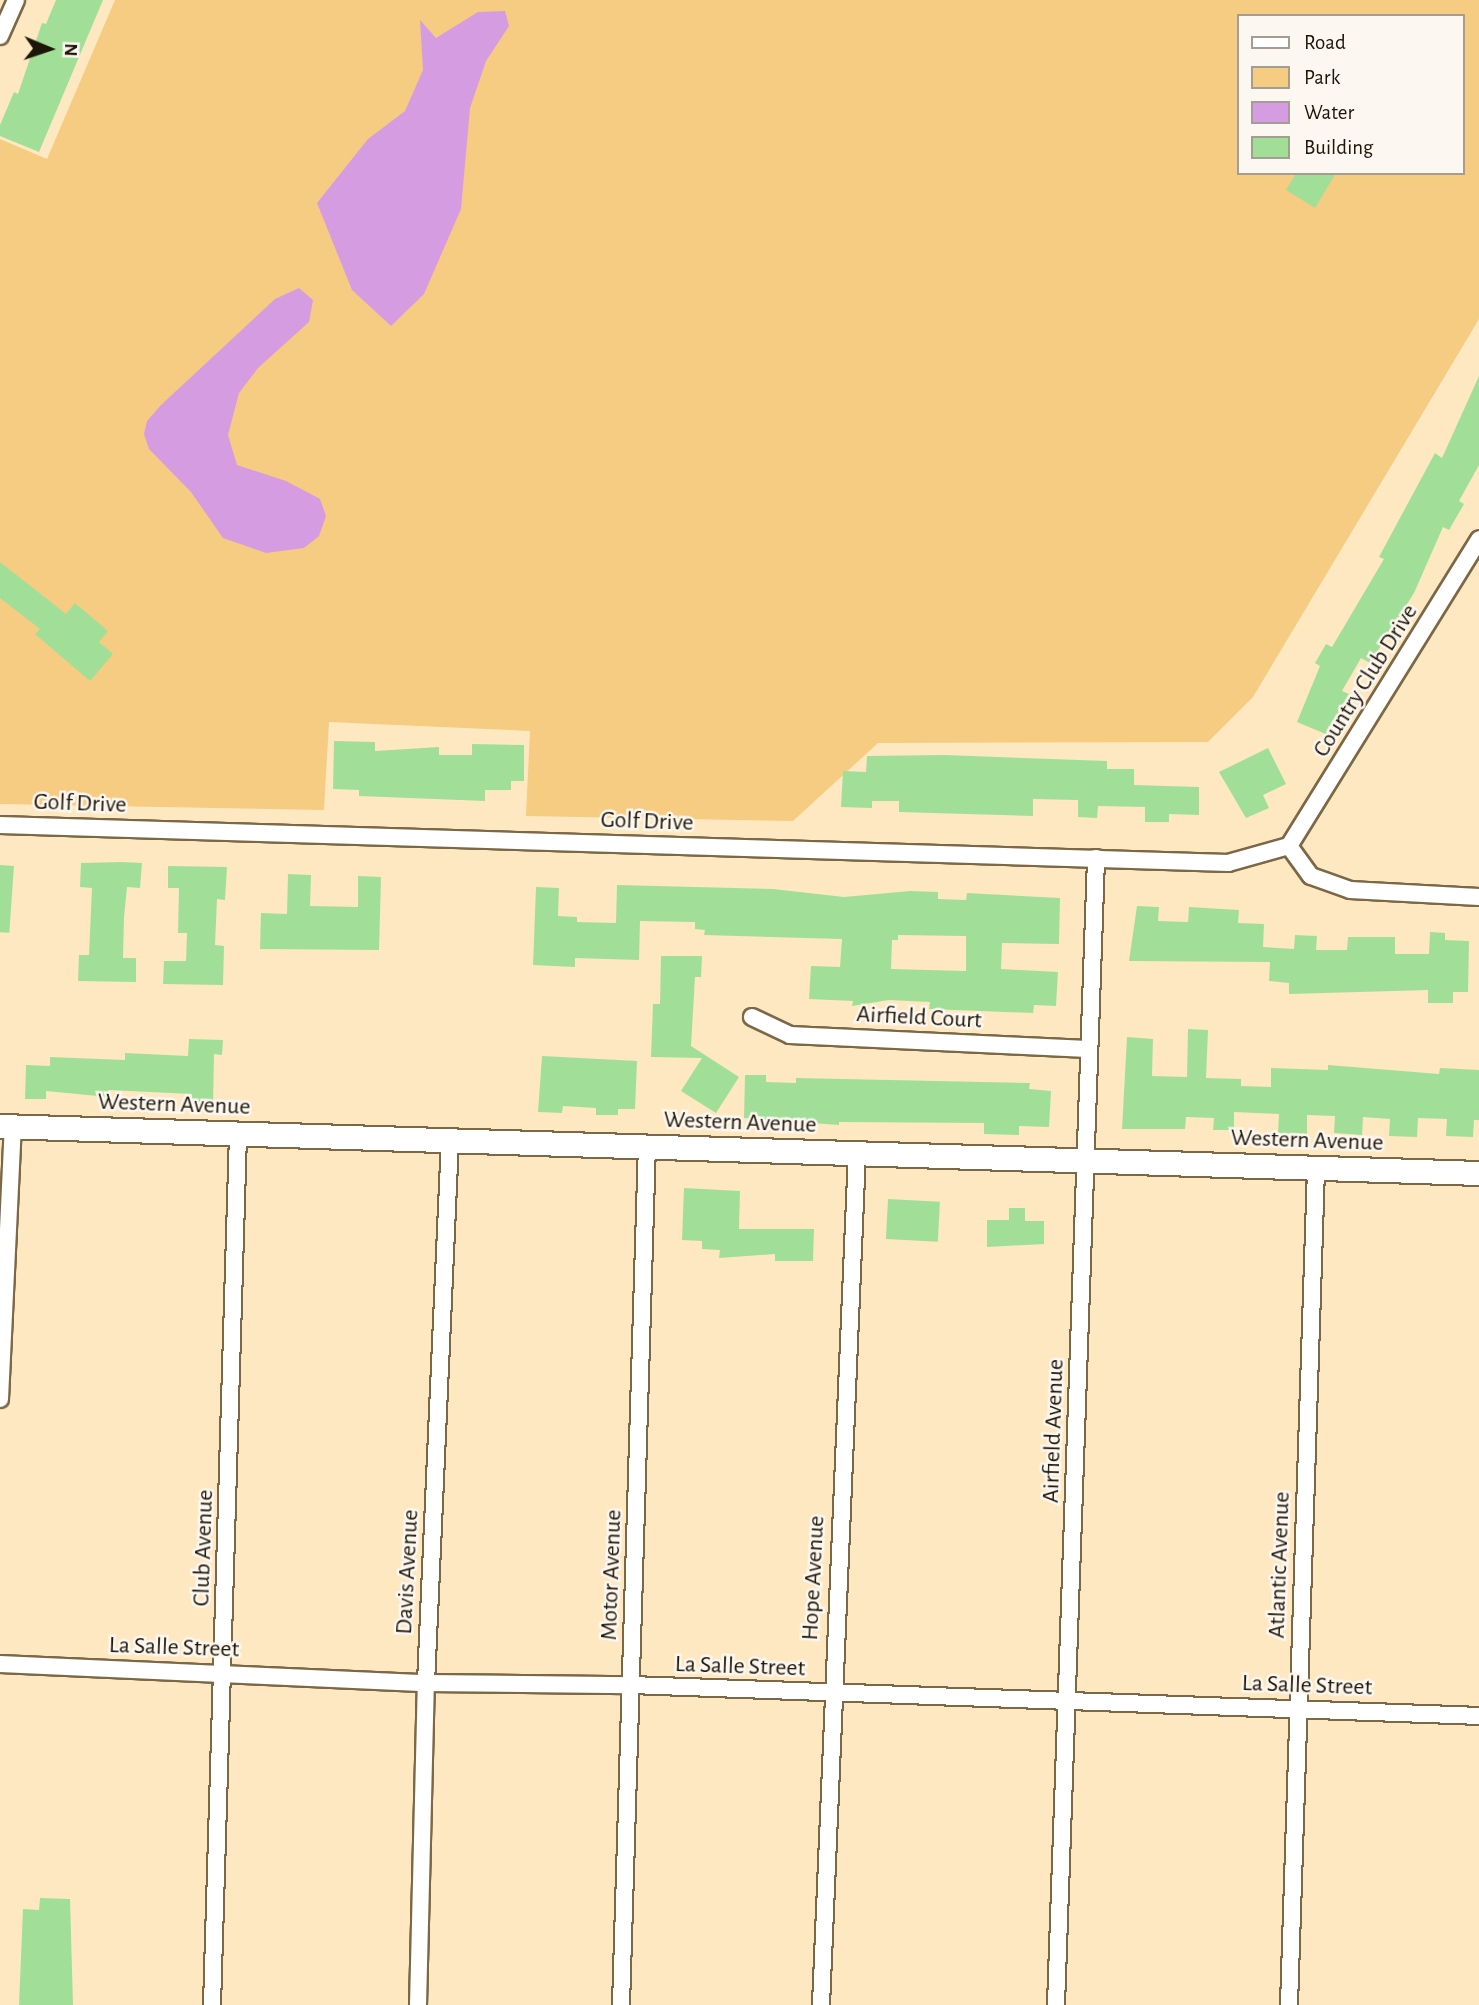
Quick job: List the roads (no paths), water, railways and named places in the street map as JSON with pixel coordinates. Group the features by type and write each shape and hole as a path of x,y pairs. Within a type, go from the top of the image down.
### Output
{"street":[{"path":"0,36 16,0"},
{"name":"Country Club Drive","path":"1289,846 1479,539"},
{"name":"Golf Drive","path":"0,825 1228,863 1289,846"},
{"path":"1289,846 1311,876 1350,890 1479,897"},
{"name":"Airfield Avenue","path":"1056,2005 1096,858"},
{"name":"Airfield Court","path":"752,1017 790,1035 1088,1049"},
{"path":"0,1399 6,1126"},
{"name":"Western Avenue","path":"6,1126 1479,1173"},
{"name":"Club Avenue","path":"212,2005 238,1133"},
{"name":"Davis Avenue","path":"418,2005 426,1683 450,1140"},
{"name":"Motor Avenue","path":"621,2005 647,1146"},
{"name":"Hope Avenue","path":"821,2005 832,1693 857,1153"},
{"name":"Atlantic Avenue","path":"1289,2005 1316,1168"},
{"name":"La Salle Street","path":"0,1664 426,1683 631,1685 1479,1716"}],"water":[{"path":"505,11 509,26 486,61 470,108 461,209 424,294 391,326 352,290 317,203 368,139 405,111 423,70 420,20 436,38 478,12"},
{"path":"299,288 313,300 309,322 258,368 239,393 228,435 237,465 286,481 320,499 326,516 319,536 304,548 266,553 223,538 191,492 149,449 144,434 147,421 161,405 275,299"}]}
